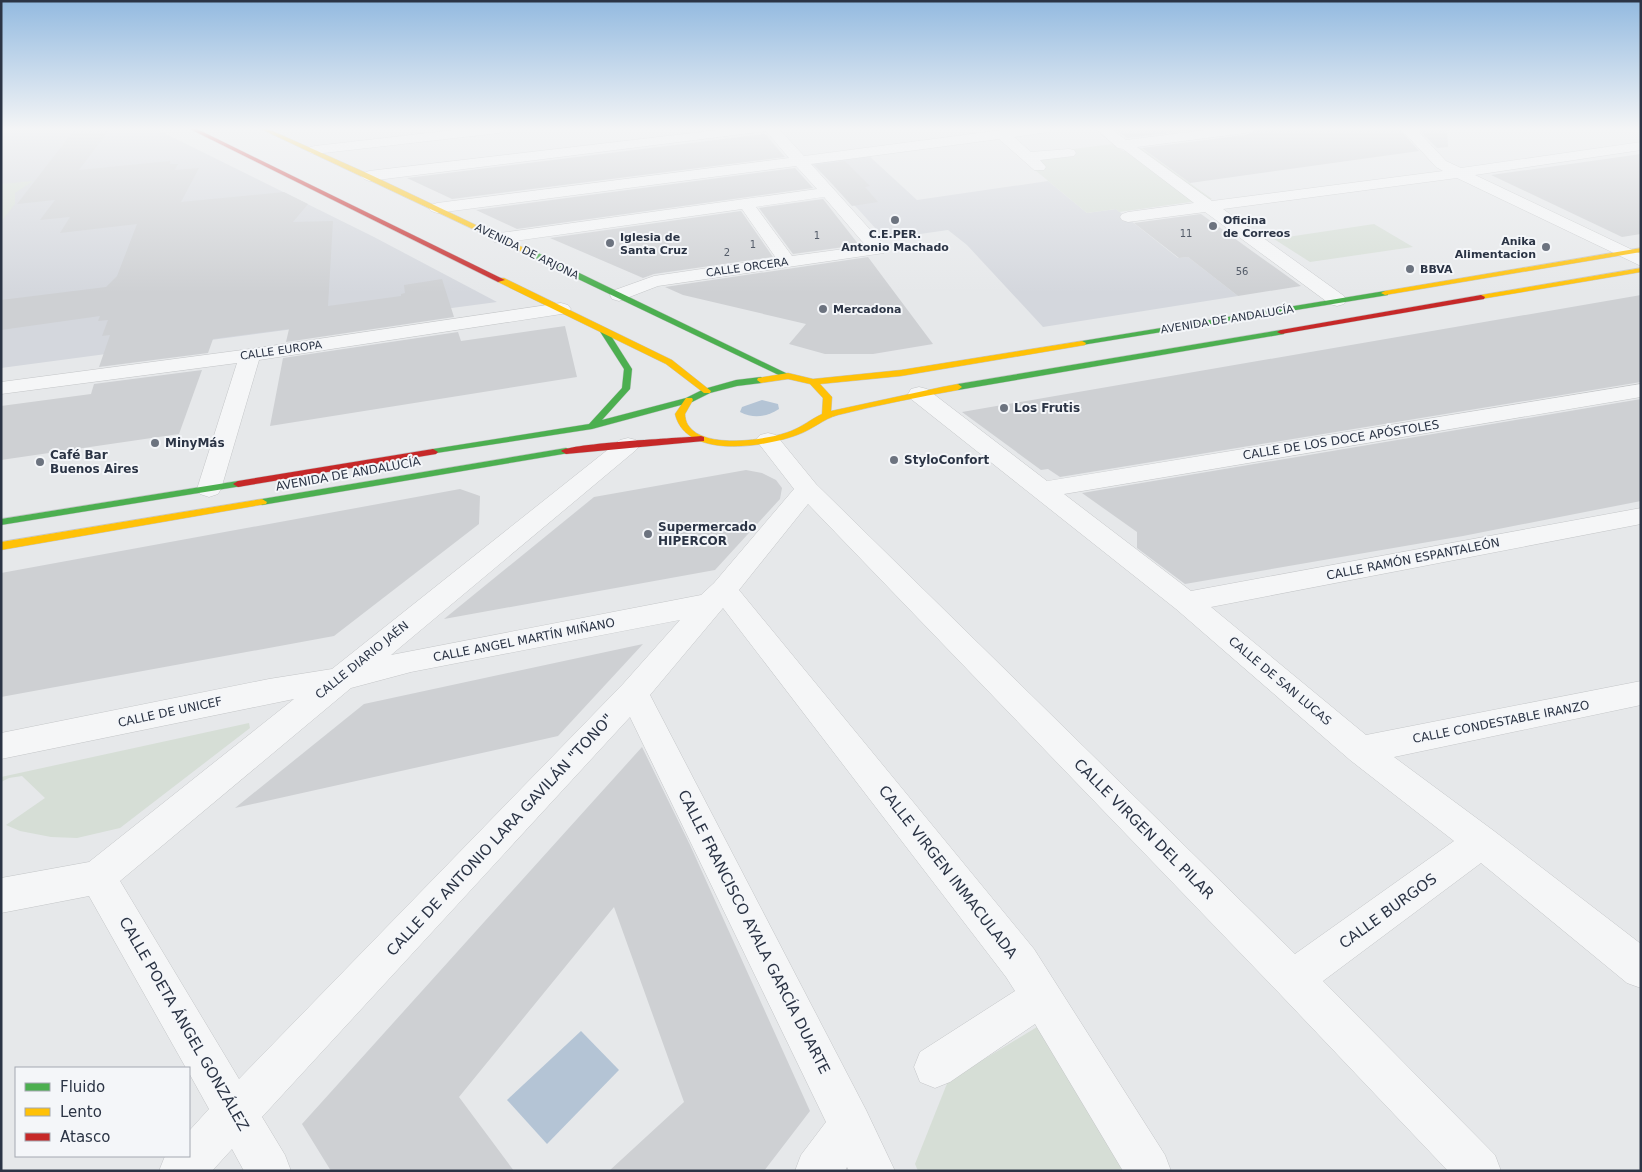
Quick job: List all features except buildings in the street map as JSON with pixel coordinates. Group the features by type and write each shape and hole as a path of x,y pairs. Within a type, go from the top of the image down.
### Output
{"main road":[{"path":"305,184 669,362 707,392"},
{"name":"AVENIDA DE ARJONA","path":"386,184 788,376"},
{"name":"AVENIDA DE ANDALUCÍA","path":"1,522 592,426 689,400 736,383 788,376 813,382 901,373 1338,300 1636,255"},
{"name":"AVENIDA DE ANDALUCÍA","path":"1,546 586,448 701,439 733,444 768,440 795,433 826,416 919,394 1641,270"},
{"path":"592,426 626,389 628,375 628,369 603,330"},
{"path":"813,382 828,397 826,416"},
{"path":"689,400 680,414 684,427 701,439"}],"street":[{"path":"437,208 620,184"},
{"path":"821,184 829,192"},
{"path":"1176,184 1338,300"},
{"path":"1128,216 1376,184"},
{"path":"1481,184 1636,255"},
{"path":"500,238 829,192"},
{"name":"CALLE ORCERA","path":"618,295 654,281 878,249 829,192"},
{"path":"746,204 787,261"},
{"name":"CALLE EUROPA","path":"1,388 250,355 561,309"},
{"path":"209,488 250,355"},
{"name":"CALLE DE LOS DOCE APÓSTOLES","path":"1042,490 1641,390"},
{"name":"CALLE DE SAN LUCAS","path":"919,394 1186,602 1361,750 1482,842 1641,969"},
{"name":"CALLE VIRGEN DEL PILAR","path":"768,440 807,489 1293,980 1479,1171"},
{"name":"CALLE DIARIO JAÉN","path":"98,877 628,445"},
{"name":"CALLE DE ANTONIO LARA GAVILÁN \"TONO\"","path":"181,1171 634,693 807,489"},
{"name":"CALLE RAMÓN ESPANTALEÓN","path":"1186,602 1641,516"},
{"name":"CALLE ANGEL MARTÍN MIÑANO","path":"338,680 411,661 717,597"},
{"name":"CALLE VIRGEN INMACULADA","path":"717,597 1020,963 1149,1171"},
{"name":"CALLE DE UNICEF","path":"1,746 269,691 338,680"},
{"name":"CALLE FRANCISCO AYALA GARCÍA DUARTE","path":"634,693 874,1171"},
{"name":"CALLE CONDESTABLE IRANZO","path":"1361,750 1636,699"},
{"name":"CALLE BURGOS","path":"1293,980 1482,842"},
{"path":"1,896 98,877"},
{"name":"CALLE POETA ÁNGEL GONZÁLEZ","path":"98,877 269,1171"},
{"path":"935,1067 1042,996"},
{"path":"817,1171 851,1125"}],"shaded area":[{"path":"1,184 266,184 374,237 497,302 1,368"},
{"path":"1,184 29,184 15,193 15,204 1,222"},
{"path":"832,184 899,184 917,200 1029,184 1051,184 1087,213 1116,209 1178,258 1188,257 1238,296 1043,327 967,245 948,230 885,239"},
{"path":"1052,184 1191,184 1212,199 1119,212 1116,209 1087,213"},
{"path":"1374,224 1413,247 1310,262 1274,239"},
{"path":"249,723 250,728 120,828 77,838 51,837 20,831 6,825 45,798 22,776 9,778 1,782 1,777"},
{"path":"1037,1027 1127,1171 918,1171 915,1164 948,1081"}],"water":[{"path":"762,400 778,404 779,409 760,416 750,416 740,412 742,407"},
{"path":"581,1031 619,1070 547,1144 507,1100"}],"traffic: fast":[{"path":"533,254 788,376"},
{"path":"1082,343 1385,293"},
{"path":"592,426 626,389 628,369 603,330"},
{"path":"958,387 1281,332"},
{"path":"433,452 592,426 689,400 707,391 736,383 761,380"},
{"path":"262,502 566,451"},
{"path":"1,522 238,484"}],"traffic: slow":[{"path":"385,184 533,254"},
{"path":"1385,293 1641,250"},
{"path":"1481,297 1641,270"},
{"path":"501,280 669,362 707,391"},
{"path":"813,382 901,373 1082,343"},
{"path":"761,380 788,376 813,382 828,397 826,416"},
{"path":"689,400 680,414 685,428 695,436 708,440 738,444 783,437 799,431 828,415 893,399 958,387"},
{"path":"1,546 262,502"}],"traffic: jam":[{"path":"305,184 501,280"},
{"path":"1281,332 1481,297"},
{"path":"566,451 701,439"},
{"path":"238,484 433,452"}],"place":[{"name":"C.E.PER. Antonio Machado","path":"895,220"},
{"name":"Oficina de Correos","path":"1213,226"},
{"name":"Iglesia de Santa Cruz","path":"610,243"},
{"name":"Anika Alimentacion","path":"1546,247"},
{"name":"BBVA","path":"1410,269"},
{"name":"Mercadona","path":"823,309"},
{"name":"Los Frutis","path":"1004,408"},
{"name":"MinyMás","path":"155,443"},
{"name":"StyloConfort","path":"894,460"},
{"name":"Café Bar Buenos Aires","path":"40,462"},
{"name":"Supermercado HIPERCOR","path":"648,534"}]}
